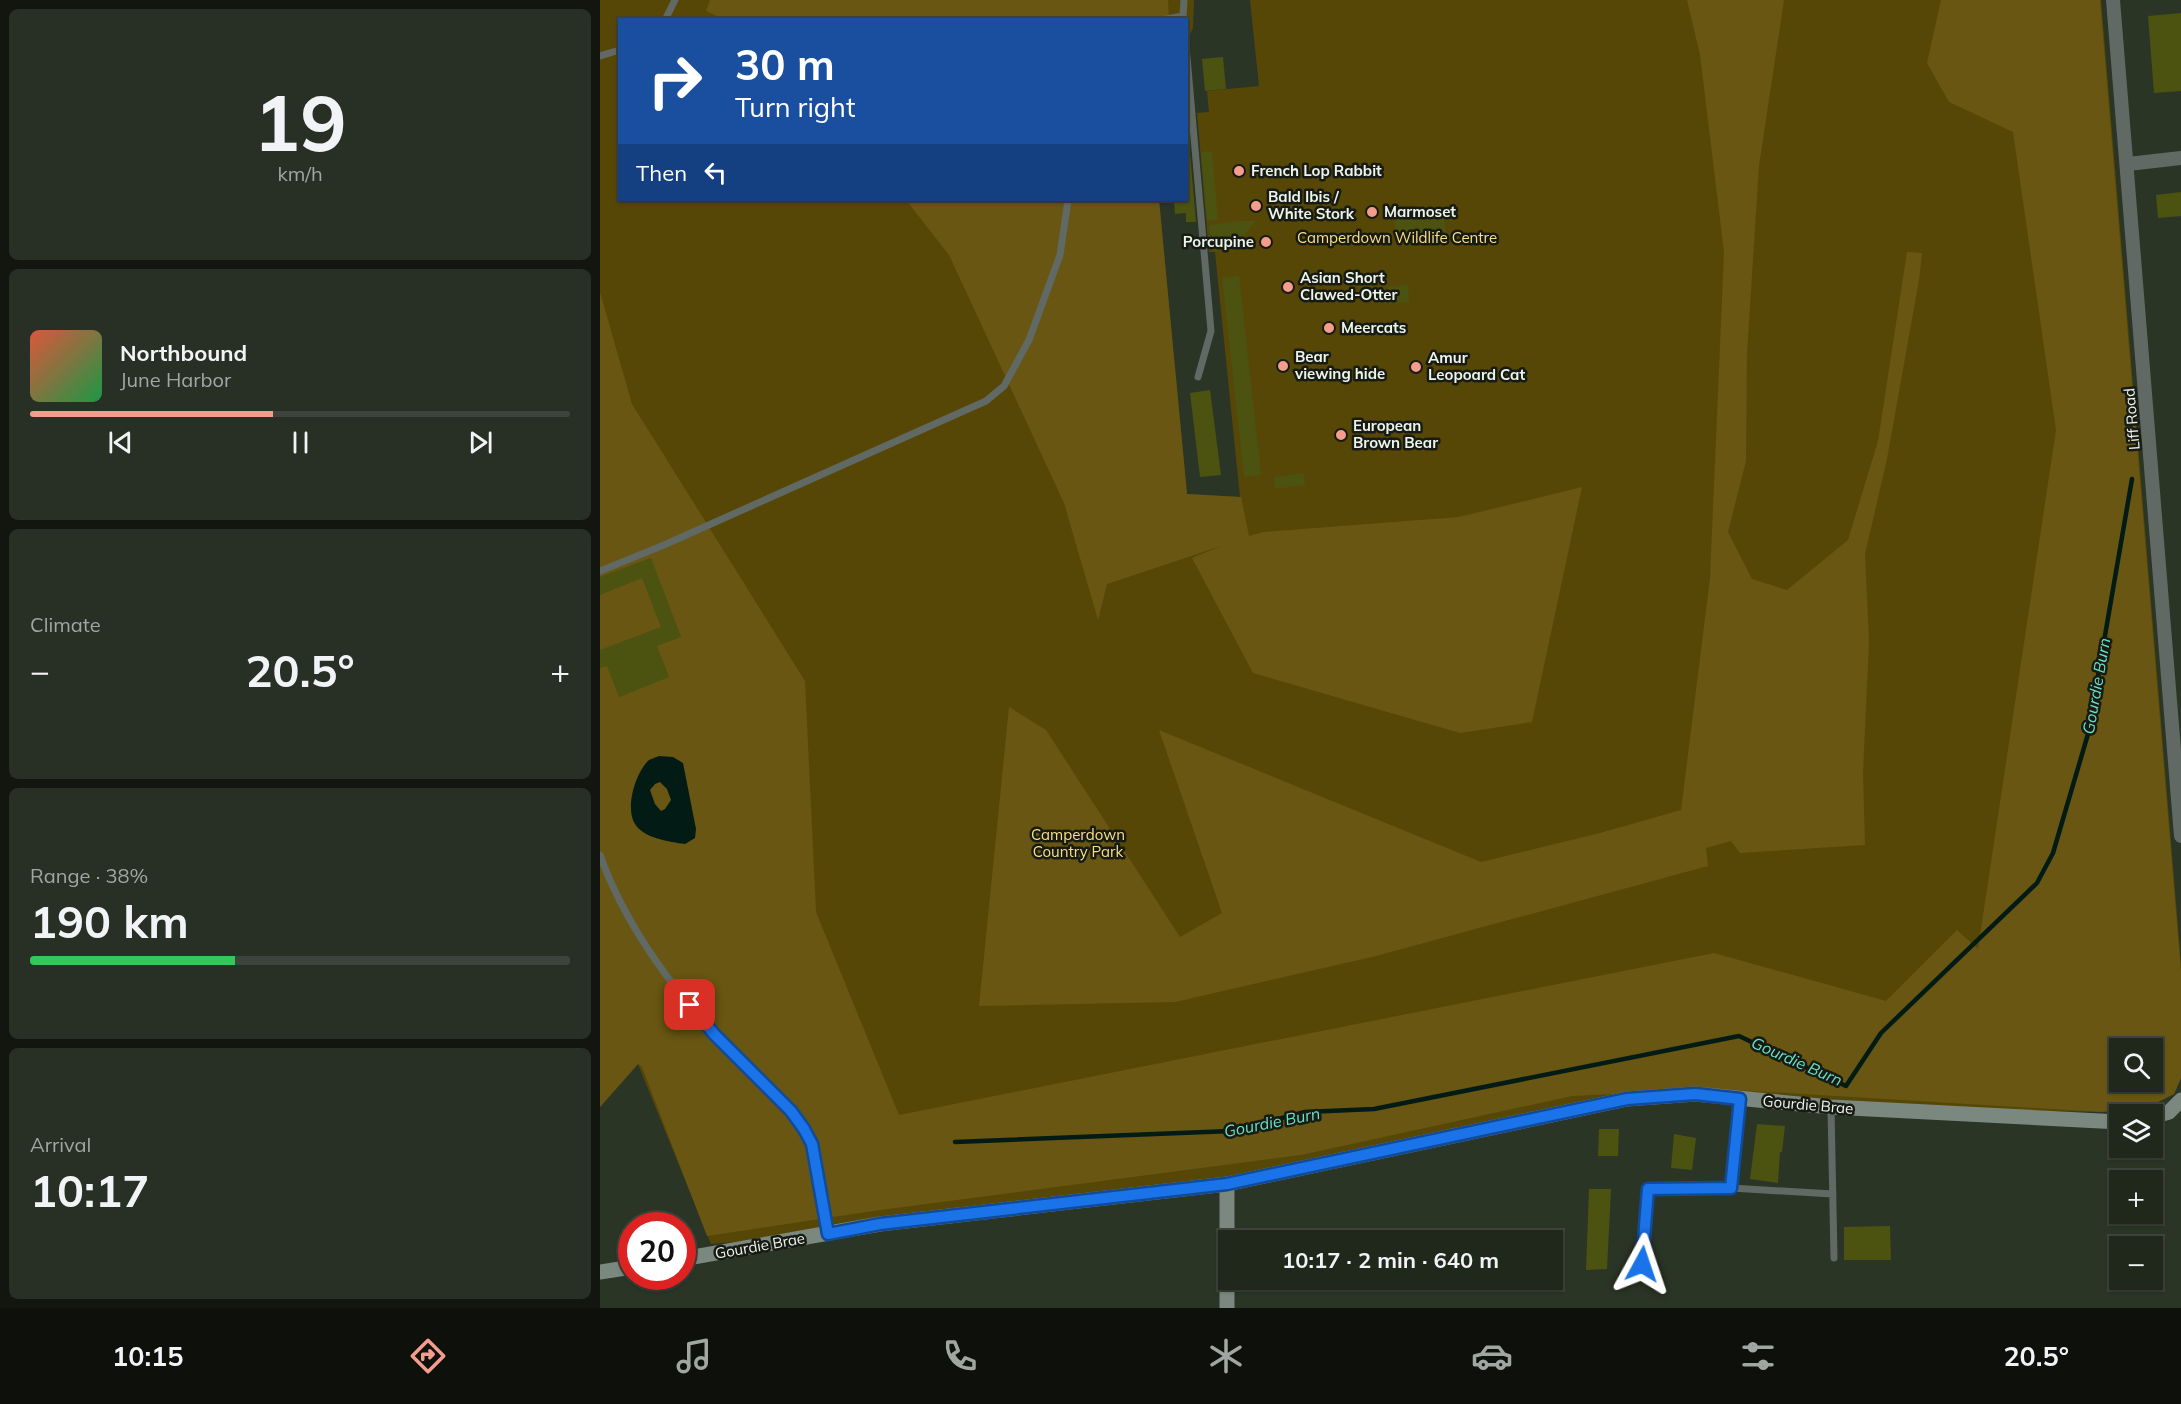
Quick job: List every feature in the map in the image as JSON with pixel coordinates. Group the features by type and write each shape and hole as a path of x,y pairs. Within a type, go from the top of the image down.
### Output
{"street":[{"name":"Liff Road","path":"2113,0 2181,836"},
{"path":"2128,164 2181,158"},
{"name":"Gourdie Brae","path":"696,1257 880,1224 1227,1184 1627,1099 1695,1094 1831,1107 2109,1121"},
{"path":"2163,1114 2169,1112 2181,1100"},
{"path":"1227,1184 1227,1308"},
{"path":"600,1272 618,1269"}],"lane":[{"path":"666,18 675,0"},
{"path":"1184,0 1184,18"},
{"path":"600,56 618,51"},
{"path":"1188,68 1211,331 1198,376"},
{"path":"600,571 664,545 986,400 1004,386 1029,340 1060,255 1068,201"},
{"path":"600,855 622,908 652,956 714,1034 791,1111 804,1129 812,1144 828,1234"},
{"path":"1731,1188 1740,1099"},
{"path":"1831,1107 1834,1258"},
{"path":"1642,1264 1648,1189 1731,1188 1833,1194"}],"green space":[{"name":"Camperdown Country Park","path":"600,0 1194,0 1193,28 1188,38 1188,18 618,18 618,201 1159,201 1187,494 1240,497 1215,252 1209,252 1197,113 1209,112 1207,91 1259,86 1250,0 2101,0 2181,963 2181,1078 2174,1094 2154,1104 2109,1104 2109,1111 2102,1112 1831,1107 1740,1099 1627,1099 1227,1184 828,1234 711,1244 638,1064 600,1107"},
{"path":"710,0 1168,0 1169,18 721,18 706,11"},
{"path":"1687,0 1784,0 1759,166 1747,353 1746,461 1728,532 1752,579 1787,590 1848,540 1878,441 1907,252 1922,253 1887,459 1865,554 1869,642 1863,773 1865,845 1740,853 1731,841 1706,848 1708,866 1376,956 1175,1002 979,1006 1009,707 1046,730 1180,937 1222,913 1159,730 1481,862 1600,833 1681,810 1710,578 1724,252 1700,55"},
{"path":"1941,0 2100,0 2181,972 2181,1078 2174,1094 2154,1104 2109,1104 2109,1111 2102,1112 1719,1089 1572,1096 1301,1155 873,1211 707,1236 642,1067 638,1064 600,1107 600,292 632,404 805,681 816,912 899,1115 1714,953 1886,1001 1957,930 1978,949 2056,430 2013,132 1949,102 1927,63"},
{"path":"907,201 1159,201 1187,494 1241,497 1249,536 1263,532 1459,517 1582,487 1532,722 1460,733 1253,673 1192,558 1221,546 1107,584 1098,620 1064,503 949,255"}],"water":[{"path":"659,756 673,757 683,763 696,829 695,838 685,844 644,833 632,817 631,801 635,783 648,761","holes":["660,782 667,789 671,800 661,811 655,804 650,790"]}],"building":[{"path":"2181,13 2181,91 2154,93 2148,16"},
{"path":"1223,57 1226,89 1205,91 1202,59"},
{"path":"1212,151 1218,220 1207,221 1201,152"},
{"path":"1188,153 1190,153 1196,222 1186,222 1186,213 1175,214 1174,201 1188,201"},
{"path":"2181,192 2181,216 2158,218 2156,195"},
{"path":"1443,212 1447,238 1397,245 1394,219"},
{"path":"1256,221 1232,249 1212,251 1209,225"},
{"path":"1239,276 1261,475 1244,477 1222,278"},
{"path":"1408,285 1409,302 1389,304 1388,287"},
{"name":"Bear viewing hide","path":"1283,358 1291,366 1283,374 1275,366"},
{"path":"1210,390 1221,475 1200,477 1190,393"},
{"path":"1304,473 1305,485 1275,489 1274,477"},
{"path":"651,558 681,637 657,646 669,677 619,697 607,666 600,668 600,650 661,627 642,578 600,595 600,577"},
{"path":"1757,1124 1785,1126 1778,1183 1750,1179"},
{"path":"1599,1129 1619,1129 1618,1156 1598,1156"},
{"path":"1674,1134 1696,1138 1692,1170 1671,1168"},
{"path":"1589,1189 1611,1189 1607,1269 1586,1270"},
{"path":"1890,1226 1891,1260 1844,1260 1844,1227"}],"waterway":[{"name":"Gourdie Burn","path":"955,1142 1231,1131 1305,1112 1374,1109 1739,1036 1846,1086 1881,1033 2037,883 2053,853 2088,734 2132,479"}],"place":[{"name":"French Lop Rabbit","path":"1239,171"},
{"name":"Bald Ibis / White Stork","path":"1256,206"},
{"name":"Marmoset","path":"1372,212"},
{"name":"Porcupine","path":"1266,242"},
{"name":"Asian Short Clawed-Otter","path":"1288,287"},
{"name":"Meercats","path":"1329,328"},
{"name":"Bear viewing hide","path":"1283,366"},
{"name":"Amur Leopoard Cat","path":"1416,367"},
{"name":"European Brown Bear","path":"1341,435"}],"route":[{"path":"690,1005 762,1085 791,1111 804,1129 812,1144 828,1234 880,1224 1227,1184 1627,1099 1695,1094 1740,1099 1731,1188 1648,1189 1642,1264"}],"park label":[{"name":"Camperdown Wildlife Centre","path":"1397,238"}]}
